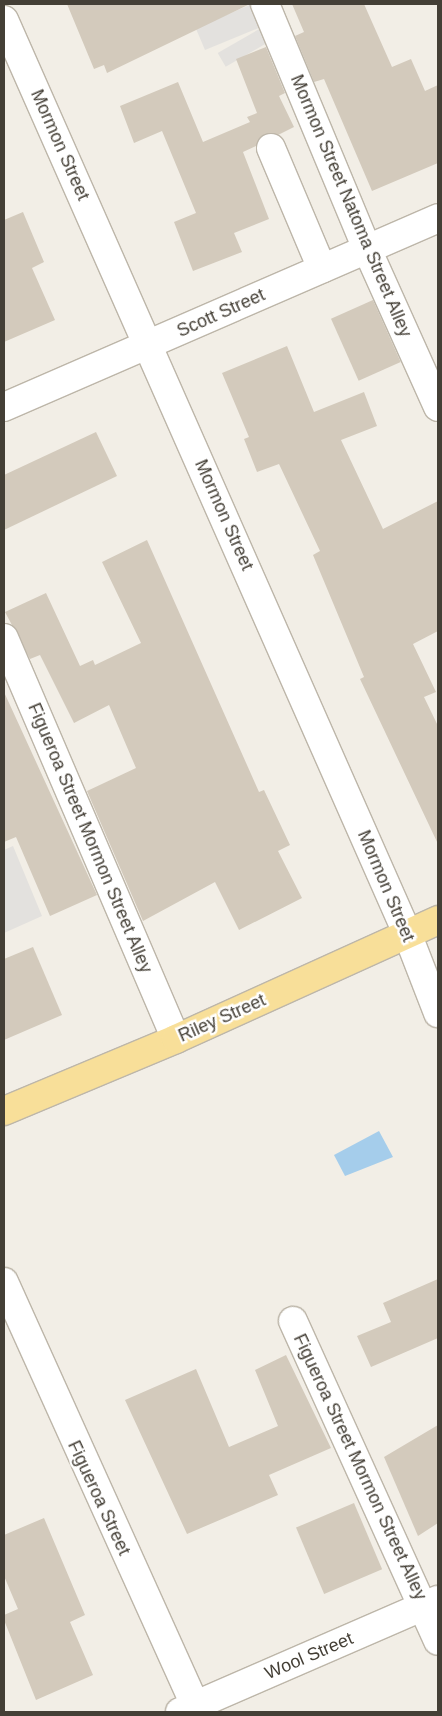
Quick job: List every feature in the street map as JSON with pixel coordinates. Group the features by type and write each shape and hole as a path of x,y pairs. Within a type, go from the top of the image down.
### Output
{"main road":[{"name":"Riley Street","path":"4,1111 176,1039 438,920"}],"street":[{"name":"Mormon Street Natoma Street Alley","path":"266,4 367,249 438,407"},
{"name":"Mormon Street","path":"4,20 149,344 407,933 438,1013"},
{"path":"271,148 322,269"},
{"name":"Scott Street","path":"4,407 438,218"},
{"name":"Figueroa Street Mormon Street Alley","path":"4,638 176,1039"},
{"name":"Figueroa Street","path":"4,1282 31,1348 191,1710"},
{"name":"Figueroa Street Mormon Street Alley","path":"293,1321 431,1603 438,1641"},
{"name":"Wool Street","path":"191,1710 431,1603"}],"shaded area":[{"path":"252,4 261,27 205,50 191,17 216,6 224,16"},
{"path":"261,28 269,42 226,67 218,53"},
{"path":"13,846 42,916 4,933 4,850"}],"water":[{"path":"379,1131 393,1157 345,1176 334,1155"}],"building":[{"path":"67,4 250,4 107,73 104,65 94,69"},
{"path":"292,4 364,4 392,67 411,59 425,91 438,85 438,163 372,191 324,79 314,82 295,36 304,32"},
{"path":"266,47 285,93 279,96 294,127 278,135 265,134 256,146 243,152 269,219 234,233 242,252 193,271 174,222 196,213 162,131 134,143 120,106 178,82 203,142 250,122 247,117 257,113 236,59"},
{"path":"23,212 44,262 32,268 55,320 4,342 4,220"},
{"path":"373,300 401,362 359,381 331,319"},
{"path":"287,346 314,412 364,392 377,426 341,440 383,529 438,501 438,631 413,644 436,692 424,697 438,726 438,844 360,679 364,677 313,555 320,551 279,464 257,472 244,439 249,437 222,373"},
{"path":"96,432 117,476 4,530 4,475"},
{"path":"147,540 259,792 264,790 290,845 278,851 302,898 239,930 215,882 143,921 87,791 136,768 109,705 74,723 40,655 30,659 5,612 46,593 80,666 93,660 95,665 141,643 102,562"},
{"path":"4,692 97,895 50,916 16,837 4,842"},
{"path":"33,947 62,1015 4,1040 4,959"},
{"path":"438,1279 438,1338 371,1367 357,1336 391,1322 383,1303"},
{"path":"286,1355 331,1448 269,1475 278,1495 187,1534 125,1400 196,1369 229,1447 278,1426 255,1370"},
{"path":"438,1425 438,1523 418,1536 384,1457"},
{"path":"354,1503 382,1569 324,1594 296,1528"},
{"path":"44,1518 85,1615 70,1622 93,1675 36,1700 4,1620 4,1615 18,1609 4,1576 4,1535"}]}
